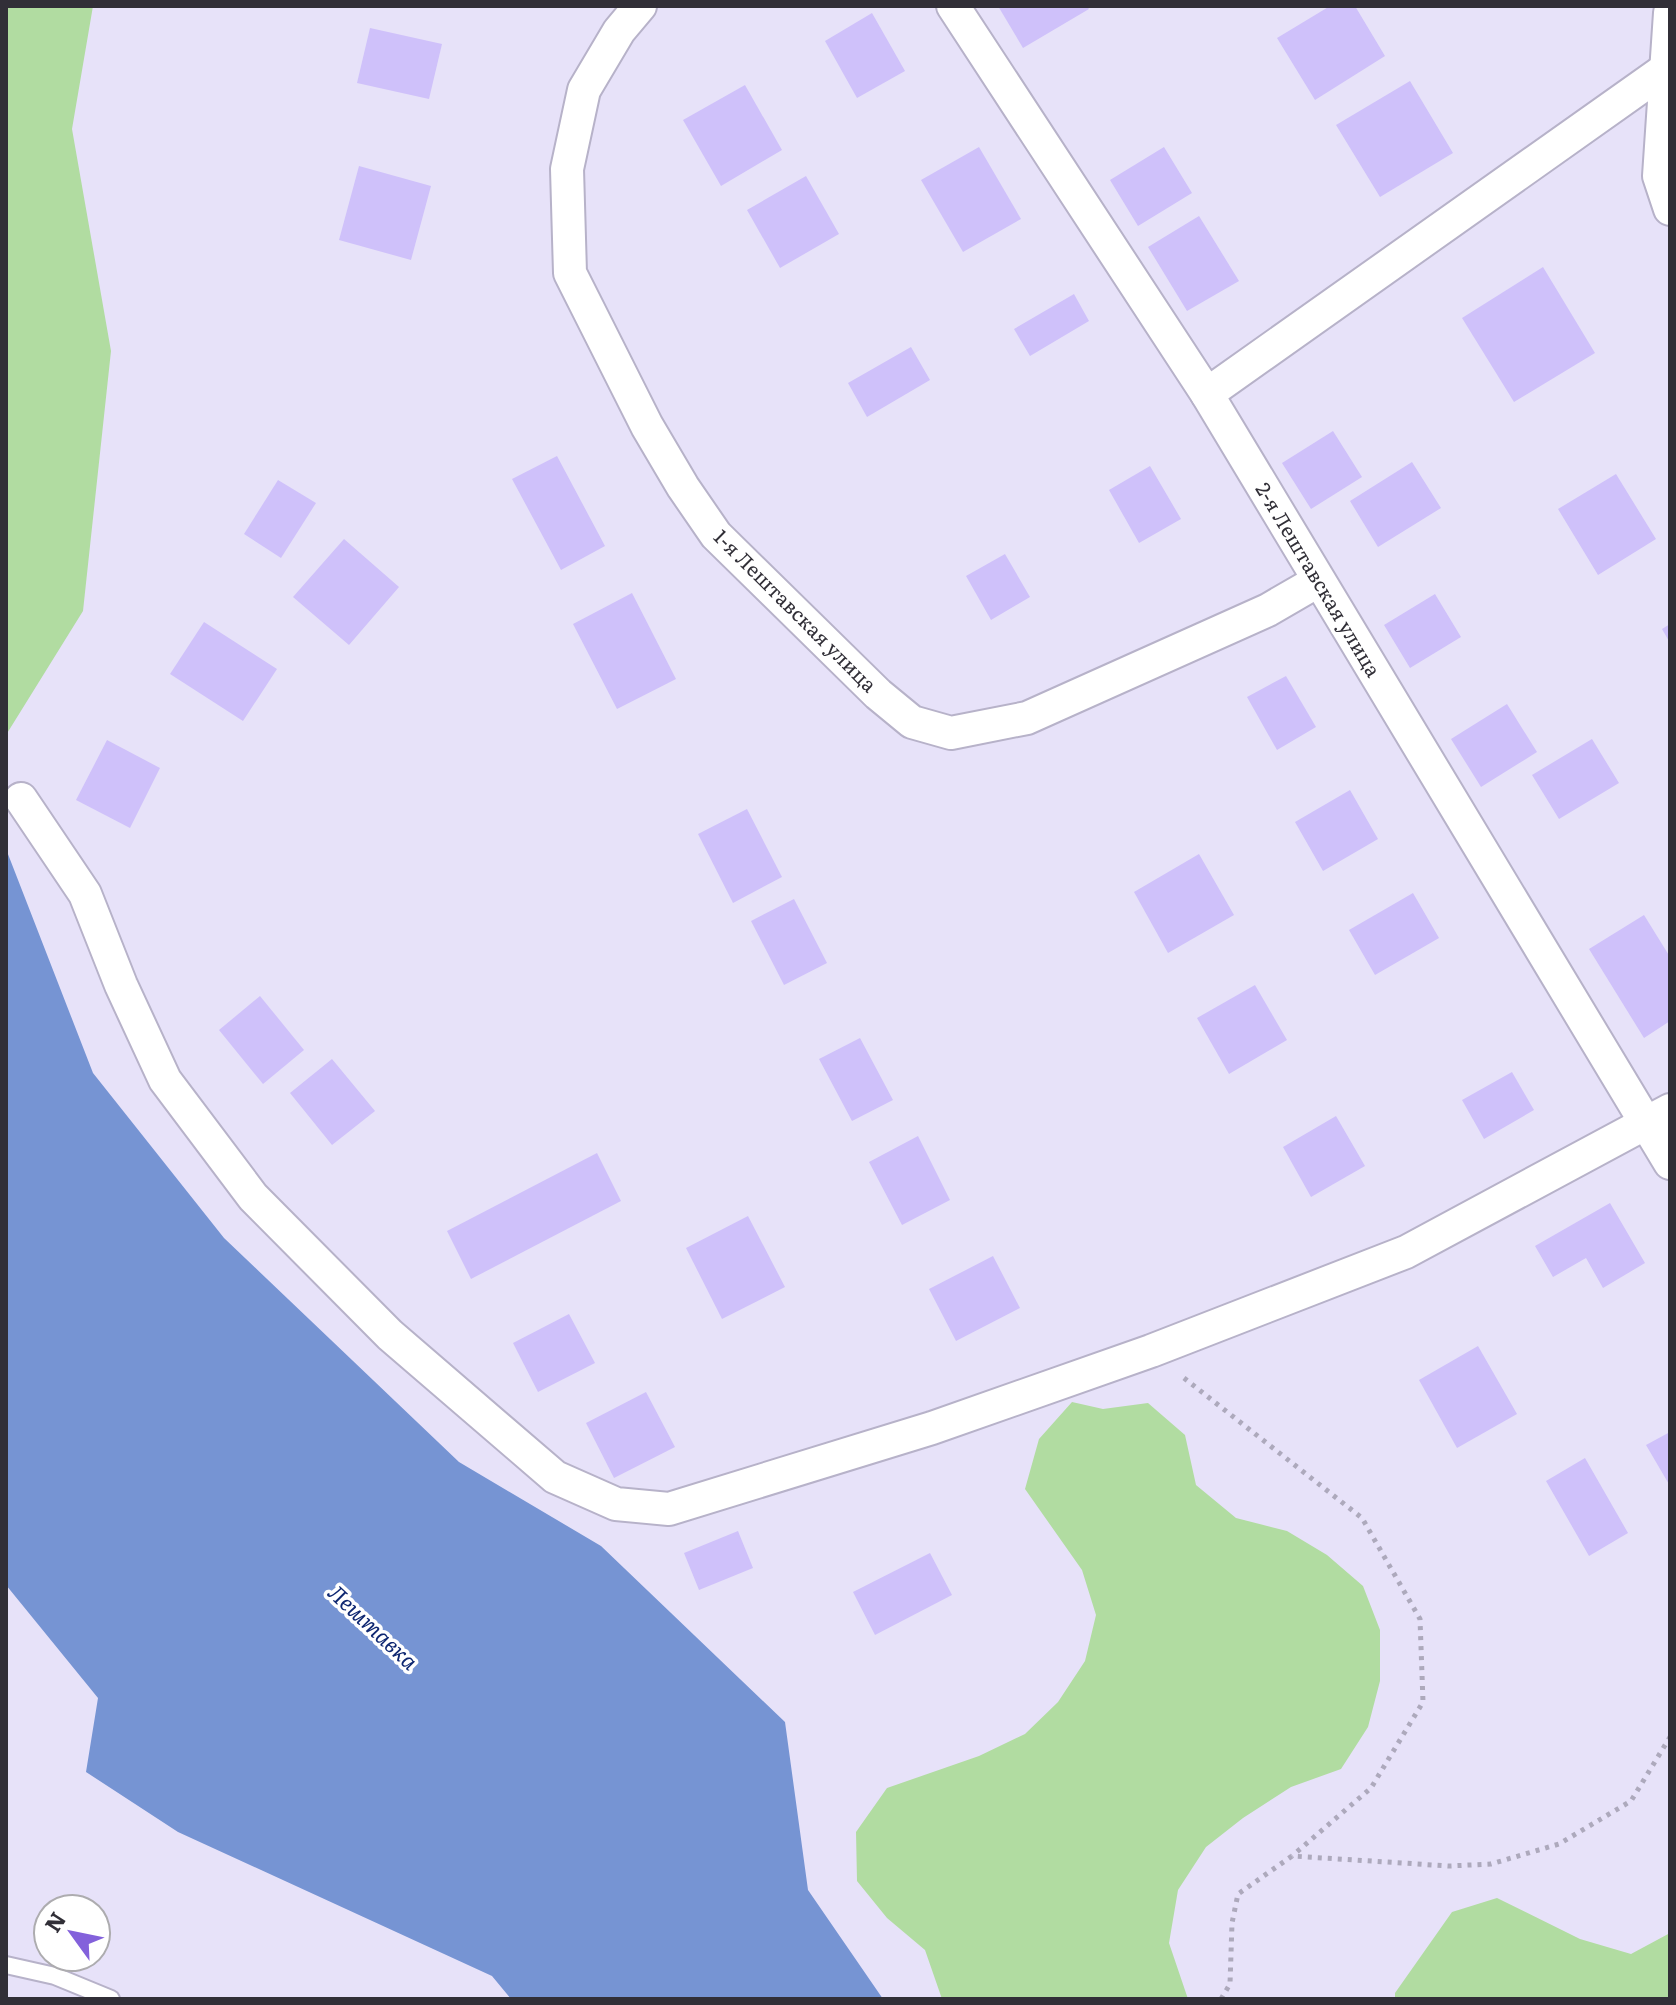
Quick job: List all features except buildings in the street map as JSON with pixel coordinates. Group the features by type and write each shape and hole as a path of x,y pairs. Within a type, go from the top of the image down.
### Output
{"street":[{"name":"1-я Лештавская улица","path":"640,6 619,31 584,90 567,169 570,273 647,426 716,535 878,694 912,722 951,733 1027,718 1268,610 1318,581"},
{"name":"2-я Лештавская улица","path":"953,6 1207,394 1318,581 1658,1116 1670,1163"},
{"path":"1670,13 1659,176 1670,209"},
{"path":"1207,394 1666,69"},
{"path":"21,799 85,894 121,985 165,1080 253,1197 390,1335 555,1477 616,1504 669,1509 932,1428 1151,1351 1406,1252 1658,1116"}],"lane":[{"path":"6,1965 55,1976 111,1999"}],"path":[{"path":"1151,1351 1362,1518 1420,1619 1423,1702 1371,1788 1292,1856 1238,1894 1232,1923 1230,1984 1221,1999"},
{"path":"1292,1856 1449,1866 1491,1864 1559,1844 1631,1801 1670,1737"}],"green space":[{"path":"6,6 93,6 72,129 111,351 83,611 6,735"},
{"path":"1072,1402 1103,1409 1148,1403 1185,1435 1196,1485 1236,1518 1287,1531 1327,1555 1363,1586 1380,1630 1380,1681 1368,1727 1341,1769 1291,1787 1243,1818 1206,1847 1178,1890 1169,1943 1188,1999 942,1999 925,1950 887,1918 857,1881 856,1832 887,1788 979,1756 1025,1734 1058,1702 1085,1661 1096,1615 1082,1570 1025,1489 1039,1439"},
{"path":"1497,1898 1580,1939 1631,1954 1670,1933 1670,1999 1395,1999 1395,1993 1452,1912"}],"water":[{"name":"Лештавка","path":"6,849 93,1073 224,1238 459,1462 601,1546 785,1722 808,1890 883,1999 511,1999 492,1976 178,1832 86,1772 98,1698 6,1585"}]}
